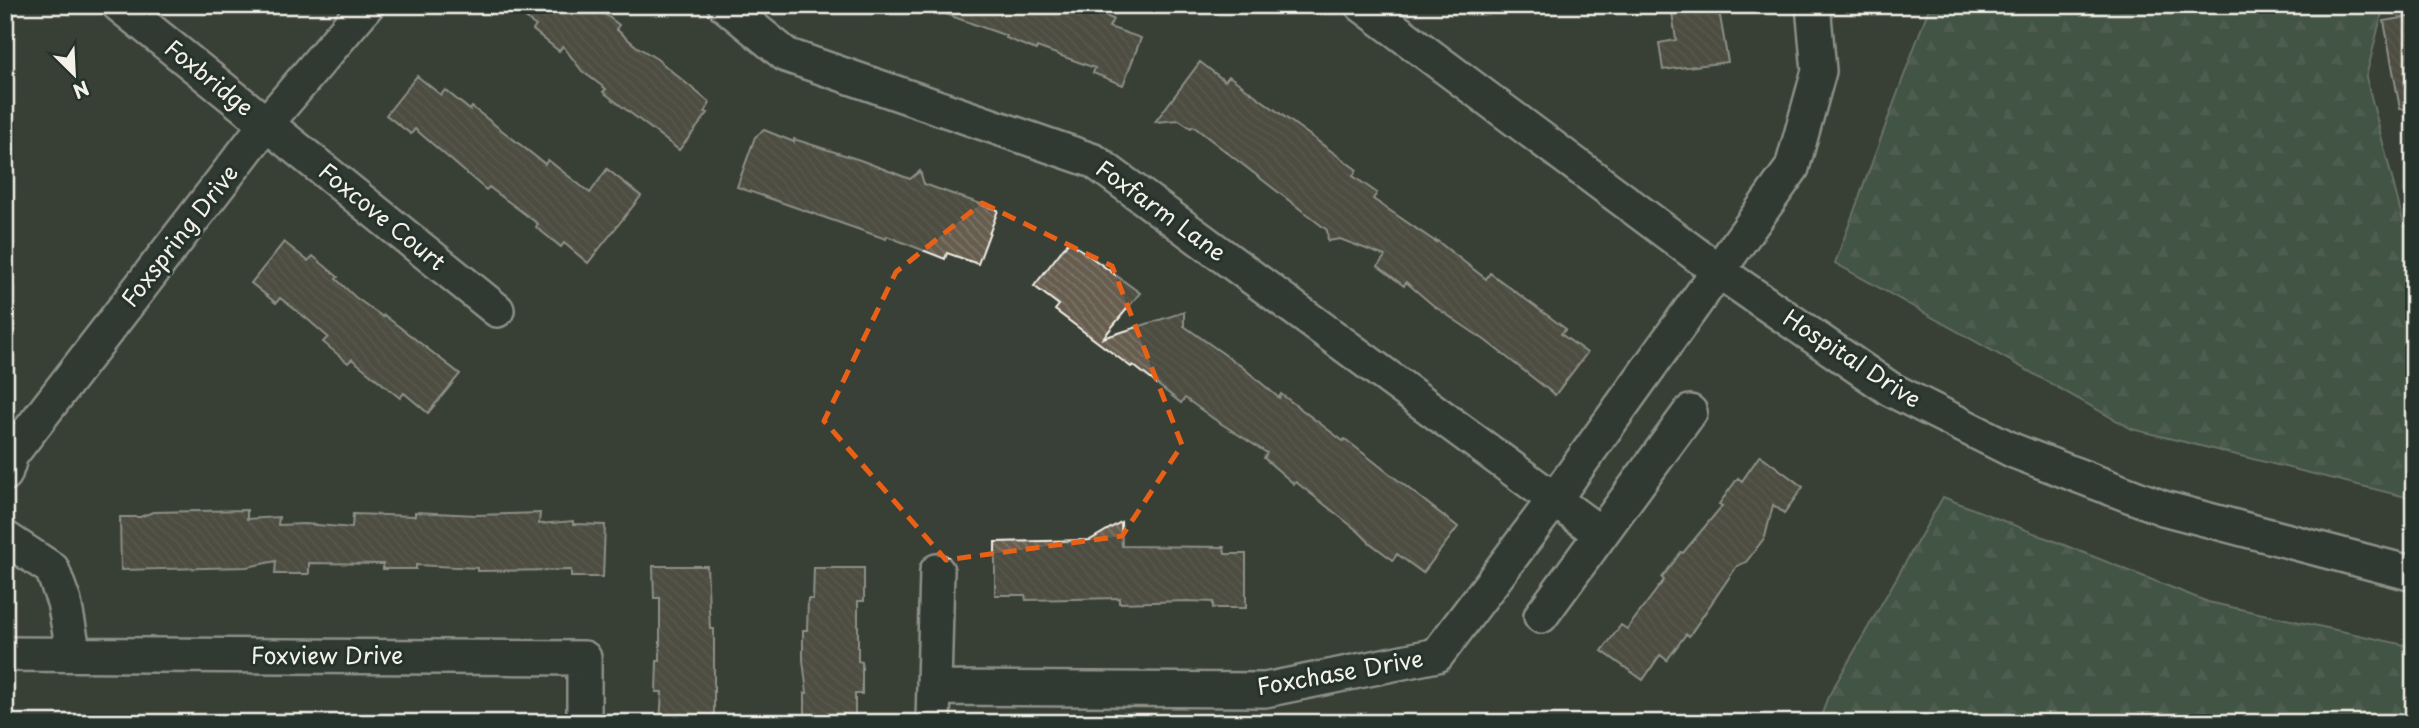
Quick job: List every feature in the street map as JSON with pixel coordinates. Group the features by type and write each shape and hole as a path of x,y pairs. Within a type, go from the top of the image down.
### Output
{"street":[{"name":"Foxbridge","path":"119,5 266,124"},
{"name":"Foxspring Drive","path":"5,474 11,455 266,124 367,5"},
{"name":"Foxfarm Lane","path":"725,5 786,55 1094,160 1601,534"},
{"name":"Hospital Drive","path":"1362,5 1717,270 1890,389 2014,451 2163,508 2414,574"},
{"name":"Foxchase Drive","path":"935,688 1265,690 1437,655 1554,500 1792,168 1819,71 1813,5"},
{"name":"Foxcove Court","path":"266,124 496,310"},
{"path":"1541,616 1690,412"},
{"path":"5,538 52,569 64,602 74,654"},
{"path":"933,723 937,571"},
{"name":"Foxview Drive","path":"5,654 584,658 584,723"}],"highlighted area":[{"path":"982,203 1112,266 1182,445 1122,536 946,560 824,421 896,272"}],"green space":[{"path":"1930,5 2384,5 2366,77 2404,225 2414,229 2414,499 2132,429 1835,263"},
{"path":"1943,497 2208,602 2414,647 2414,723 1819,723 1827,699"}],"building":[{"path":"508,5 593,5 619,25 616,29 636,46 657,59 710,103 705,112 708,113 679,150 603,92 606,89 582,71 563,46 559,51 533,30 536,26"},
{"path":"933,5 1076,5 1113,19 1109,27 1141,38 1123,85 1093,73 1095,68 1037,47 1036,50 1006,38 1007,36 932,9"},
{"path":"1671,5 1718,5 1728,62 1663,70 1659,43 1676,40"},
{"path":"2414,16 2414,108 2400,109 2384,21"},
{"path":"1200,62 1225,81 1229,76 1357,170 1353,176 1377,193 1373,199 1436,240 1486,279 1490,273 1566,329 1561,334 1587,353 1555,395 1486,341 1434,306 1406,282 1404,286 1378,266 1385,256 1340,239 1328,241 1327,230 1193,126 1191,128 1179,120 1155,122"},
{"path":"417,76 441,95 445,90 470,110 472,107 545,164 548,160 590,193 607,169 641,196 588,263 564,243 561,247 536,227 538,224 489,187 486,190 415,129 411,134 386,115"},
{"path":"764,130 794,142 794,139 860,160 910,179 920,171 924,184 998,210 978,264 947,253 945,259 887,236 886,239 737,187 755,137"},
{"path":"1069,241 1140,293 1103,338 1184,312 1184,326 1241,366 1279,398 1281,394 1343,441 1345,439 1458,527 1423,573 1397,554 1393,560 1370,543 1264,458 1267,453 1185,398 1181,403 1055,310 1059,305 1034,286"},
{"path":"284,242 308,261 313,256 338,277 336,279 355,297 383,317 384,315 460,374 428,413 404,393 400,398 352,359 348,363 323,342 328,337 306,318 280,298 276,303 251,283"},
{"path":"1760,455 1803,487 1784,513 1773,505 1765,537 1746,562 1737,566 1689,636 1686,634 1667,660 1660,655 1643,680 1602,651 1621,625 1627,629 1664,580 1662,578 1681,552 1683,553 1722,506 1719,504 1738,478 1742,481"},
{"path":"247,510 247,519 279,517 278,525 352,528 353,514 415,516 415,512 476,515 540,513 539,524 573,521 573,524 605,525 603,577 571,577 571,570 477,571 477,568 416,565 416,569 383,569 383,564 309,563 309,574 275,574 276,561 247,567 121,570 120,517 140,517 153,512"},
{"path":"1121,522 1122,546 1224,547 1225,554 1246,554 1246,608 1213,608 1213,602 1119,603 1119,598 1026,600 1025,595 995,595 995,542 1090,540"},
{"path":"653,566 707,566 710,629 714,629 714,723 660,723 662,692 656,692 657,661 660,661 660,598 654,598"},
{"path":"814,568 864,568 864,601 858,601 858,661 862,662 862,694 855,694 855,723 805,723 807,693 803,630 807,630 808,599 813,599"}]}
